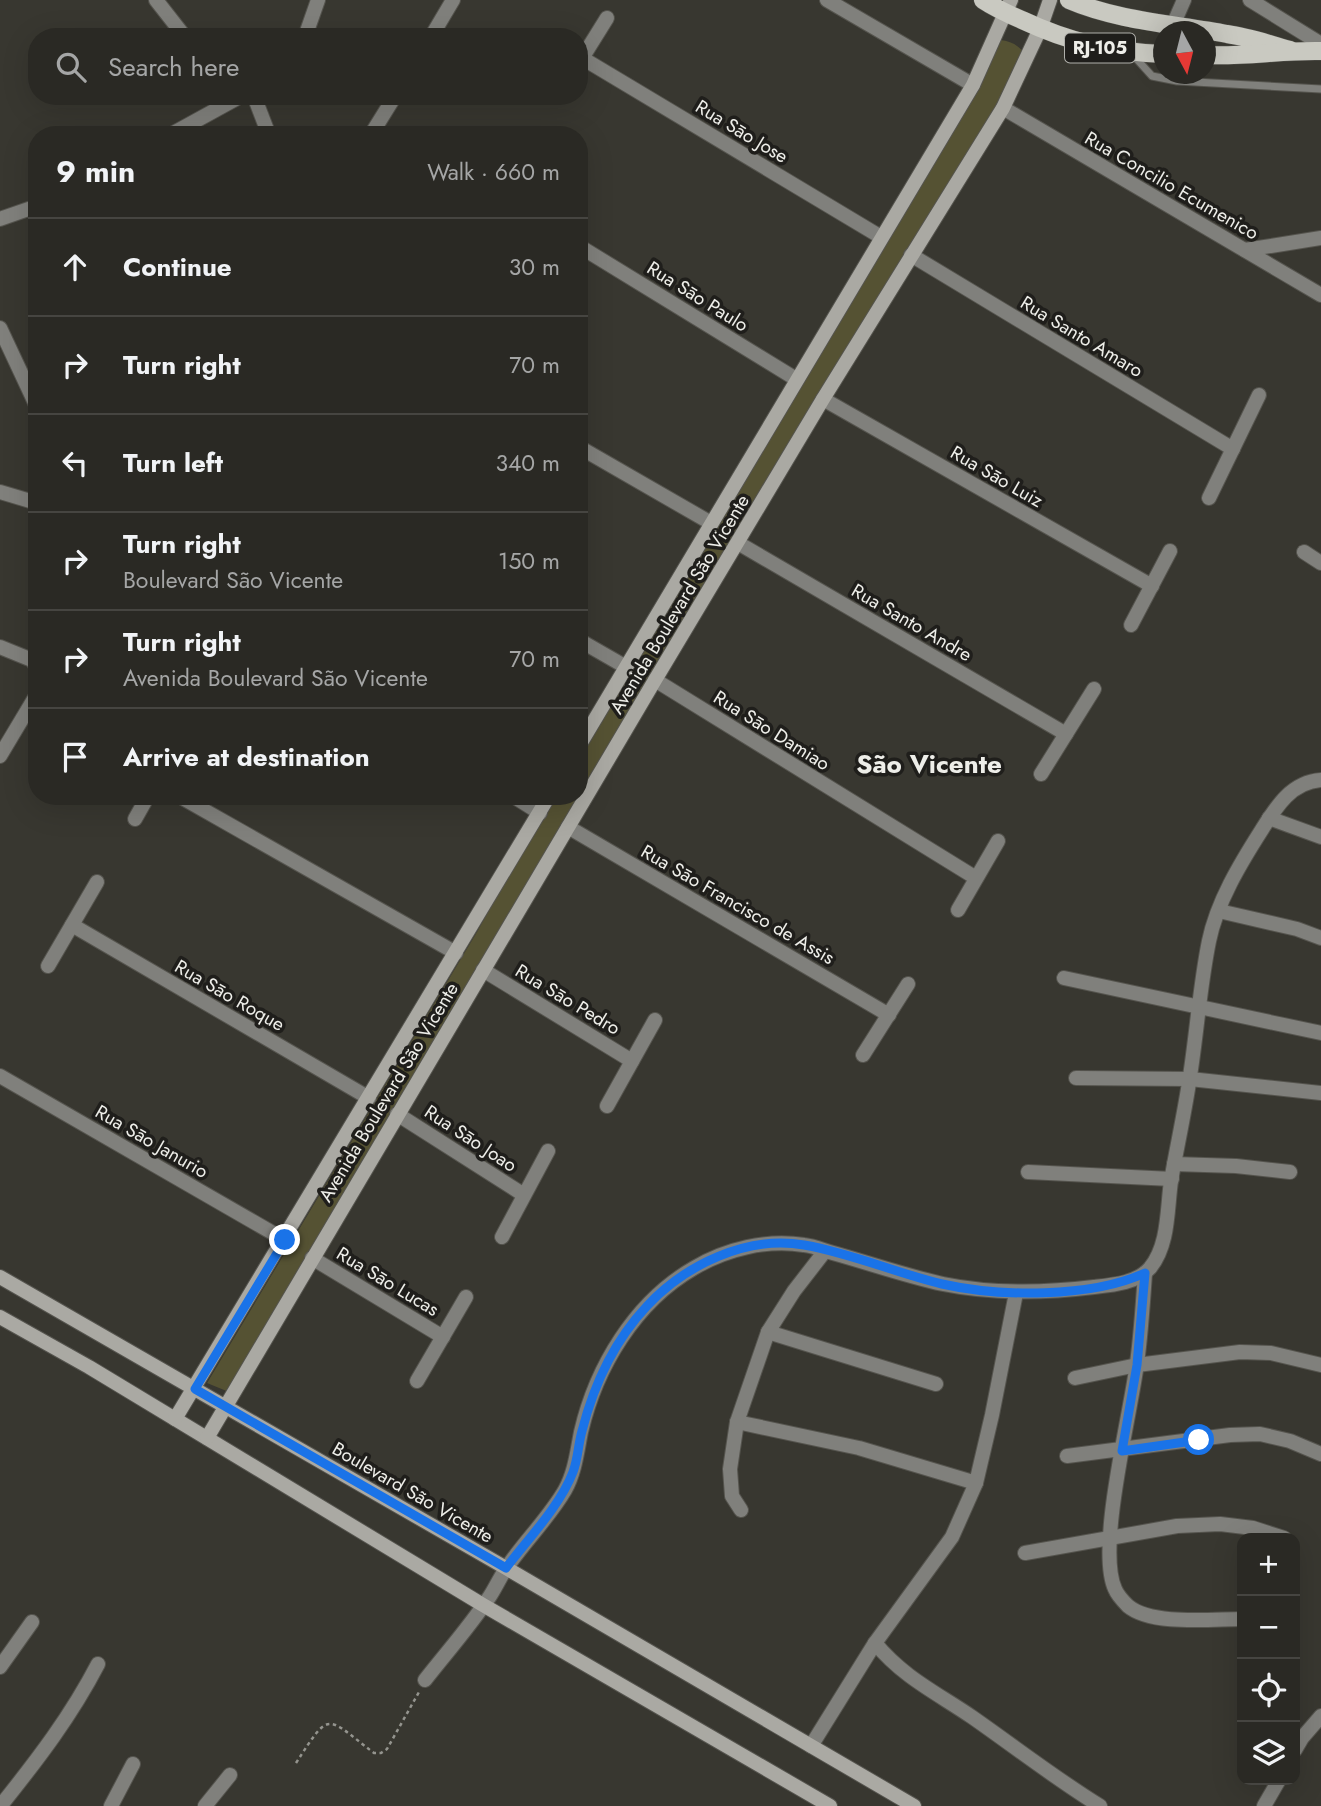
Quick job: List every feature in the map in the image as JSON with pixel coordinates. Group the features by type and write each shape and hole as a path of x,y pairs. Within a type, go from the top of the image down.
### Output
{"main road":[{"name":"RJ-105","path":"983,0 1008,6 1040,29 1083,45 1153,54"},
{"name":"RJ-105","path":"1069,0 1105,12 1153,21"},
{"name":"RJ-105","path":"1216,32 1290,50"},
{"name":"RJ-105","path":"1216,56 1290,50 1321,51"}],"street":[{"path":"156,0 178,28"},
{"path":"308,28 318,0"},
{"path":"436,28 453,0"},
{"path":"827,0 973,85"},
{"name":"Avenida Boulevard São Vicente","path":"588,793 823,399 1003,108 1051,0"},
{"path":"1175,21 1184,0"},
{"path":"1250,0 1321,44"},
{"name":"Avenida Boulevard São Vicente","path":"588,731 973,85 1008,6"},
{"path":"588,49 607,18"},
{"name":"Rua Sāo Jose","path":"588,65 881,237"},
{"path":"186,126 224,105"},
{"path":"257,105 266,126"},
{"path":"376,126 389,105"},
{"name":"Rua Concilio Ecumenico","path":"1003,108 1321,295"},
{"path":"0,219 28,209"},
{"path":"1245,250 1321,238"},
{"name":"Rua Sāo Paulo","path":"588,252 796,379"},
{"name":"Rua Santo Amaro","path":"911,255 1233,449"},
{"path":"0,328 28,388"},
{"path":"1209,498 1259,396"},
{"name":"Rua Sāo Luiz","path":"823,399 1152,586"},
{"path":"588,452 711,523"},
{"path":"0,492 28,500"},
{"name":"Rua Santo Andre","path":"738,543 1066,734"},
{"path":"1130,625 1170,551"},
{"path":"1304,552 1321,563"},
{"path":"588,645 626,667"},
{"path":"0,647 28,658"},
{"name":"Rua Sāo Damiao","path":"654,680 976,878"},
{"path":"1041,774 1094,689"},
{"path":"0,756 28,709"},
{"path":"425,1680 483,1605 506,1568 564,1491 573,1472 599,1377 618,1341 647,1305 693,1268 729,1251 764,1245 803,1244 943,1284 1016,1293 1116,1284 1145,1273 1154,1263 1163,1241 1210,936 1244,858 1269,818 1292,789 1310,780 1321,780"},
{"path":"135,819 143,805"},
{"path":"195,805 456,953"},
{"path":"527,805 540,813"},
{"name":"Avenida Boulevard São Vicente","path":"175,1419 544,805"},
{"name":"Avenida Boulevard São Vicente","path":"207,1438 581,805"},
{"path":"1269,818 1321,837"},
{"name":"Rua Sāo Francisco de Assis","path":"568,827 889,1015"},
{"path":"958,910 998,841"},
{"path":"48,966 97,882"},
{"path":"1219,911 1297,929 1321,938"},
{"name":"Rua Sāo Roque","path":"72,925 369,1098"},
{"name":"Rua Sāo Pedro","path":"483,970 632,1061"},
{"path":"1064,978 1321,1033"},
{"path":"863,1055 908,984"},
{"path":"607,1106 655,1020"},
{"name":"Rua Sāo Janurio","path":"0,1076 285,1240"},
{"path":"1076,1078 1190,1079 1321,1093"},
{"name":"Rua Sāo Joao","path":"397,1114 524,1195"},
{"path":"502,1237 548,1151"},
{"path":"1174,1164 1236,1166 1290,1172"},
{"path":"1028,1172 1172,1179"},
{"path":"741,1510 732,1496 730,1469 737,1422 768,1332 794,1291 825,1251"},
{"name":"Rua Sāo Lucas","path":"312,1258 443,1337"},
{"path":"1145,1273 1137,1365 1110,1539 1115,1589 1128,1606 1143,1614 1163,1618 1237,1619"},
{"name":"Boulevard São Vicente","path":"0,1277 914,1806"},
{"path":"811,1746 875,1643 952,1537 976,1483 1016,1293"},
{"path":"417,1381 466,1297"},
{"path":"0,1317 483,1605 830,1806"},
{"path":"768,1332 936,1384"},
{"path":"1075,1378 1137,1365 1240,1352 1271,1353 1321,1365"},
{"path":"737,1422 859,1448 976,1483"},
{"path":"1067,1456 1230,1435 1260,1434 1290,1441 1321,1454"},
{"path":"1025,1553 1177,1526 1220,1524 1268,1533"},
{"path":"0,1667 32,1622"},
{"path":"875,1643 891,1663 910,1678 1100,1806"},
{"path":"2,1804 77,1705 98,1664"},
{"path":"1300,1744 1320,1720"},
{"path":"111,1806 133,1764"},
{"path":"205,1806 229,1775"},
{"path":"1264,1806 1276,1785"}],"lane":[{"path":"1131,53 1152,76 1177,81 1321,89"}],"path":[{"path":"296,1763 319,1727 326,1723 335,1723 374,1753 381,1753 387,1749 425,1680"}],"shaded area":[{"path":"1000,40 1015,44 1026,55 588,792 588,735"},
{"path":"547,805 580,805 229,1392 207,1383 477,932"}],"district":[{"name":"São Vicente","path":"929,764"}],"route":[{"path":"285,1240 195,1389 506,1568 564,1491 573,1472 599,1377 618,1341 647,1305 669,1285 693,1268 729,1251 764,1245 803,1244 943,1284 1016,1293 1116,1284 1145,1273 1137,1365 1122,1451 1199,1440"}]}
